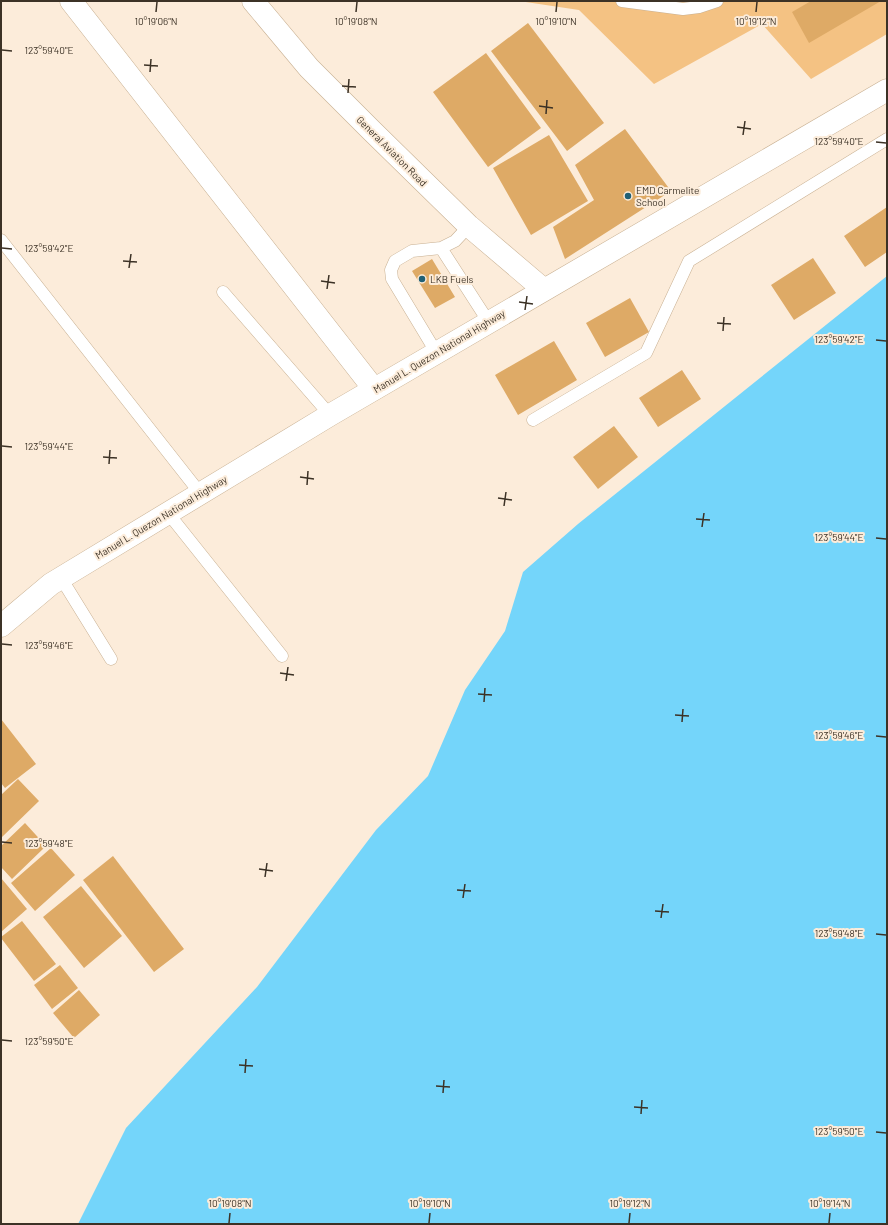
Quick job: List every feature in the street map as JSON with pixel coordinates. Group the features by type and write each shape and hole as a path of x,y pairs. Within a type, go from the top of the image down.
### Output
{"main road":[{"path":"71,1 374,389"},
{"name":"General Aviation Road","path":"253,1 309,68 469,226 543,289"},
{"name":"Manuel L. Quezon National Highway","path":"1,626 51,584 200,493 488,321 887,90"}],"lane":[{"path":"622,1 683,9 699,7 717,1"},
{"path":"533,420 646,353 689,261 887,139"},
{"path":"436,352 392,279 391,270 395,261 412,251 441,248 455,241 469,226"},
{"path":"1,240 200,493"},
{"path":"441,248 488,321"},
{"path":"223,292 330,415"},
{"path":"168,513 282,656"},
{"path":"61,578 111,659"}],"shaded area":[{"path":"519,1 887,1 887,34 811,79 762,24 654,84 579,10"}],"water":[{"path":"887,276 887,1224 78,1224 126,1128 257,987 376,830 428,776 465,690 505,631 523,572 578,524"}],"building":[{"path":"811,1 881,1 809,43 792,12"},
{"path":"528,23 604,123 567,151 491,51"},
{"path":"486,53 541,128 488,167 433,92"},
{"name":"EMD Carmelite School","path":"625,129 671,191 565,259 553,227 594,200 575,165"},
{"path":"549,135 588,201 531,235 493,168"},
{"path":"887,207 887,252 865,267 844,236"},
{"path":"813,258 836,293 794,320 771,285"},
{"path":"432,259 455,297 435,308 412,271"},
{"path":"630,298 649,332 605,357 586,323"},
{"path":"554,341 577,380 518,415 495,375"},
{"path":"682,370 701,399 658,427 639,398"},
{"path":"614,426 638,457 598,489 573,457"},
{"path":"1,719 36,764 5,788 1,783"},
{"path":"18,779 39,801 1,838 1,795"},
{"path":"25,823 46,846 12,879 1,867 1,846"},
{"path":"51,848 75,875 35,911 11,883"},
{"path":"113,856 184,949 154,972 83,880"},
{"path":"1,878 27,909 1,932"},
{"path":"81,886 122,936 84,968 43,917"},
{"path":"22,921 56,964 34,981 1,938"},
{"path":"60,965 78,988 52,1009 34,985"},
{"path":"79,990 100,1015 74,1038 53,1013"}],"place":[{"name":"EMD Carmelite School","path":"628,196"},
{"name":"LKB Fuels","path":"422,279"}]}
